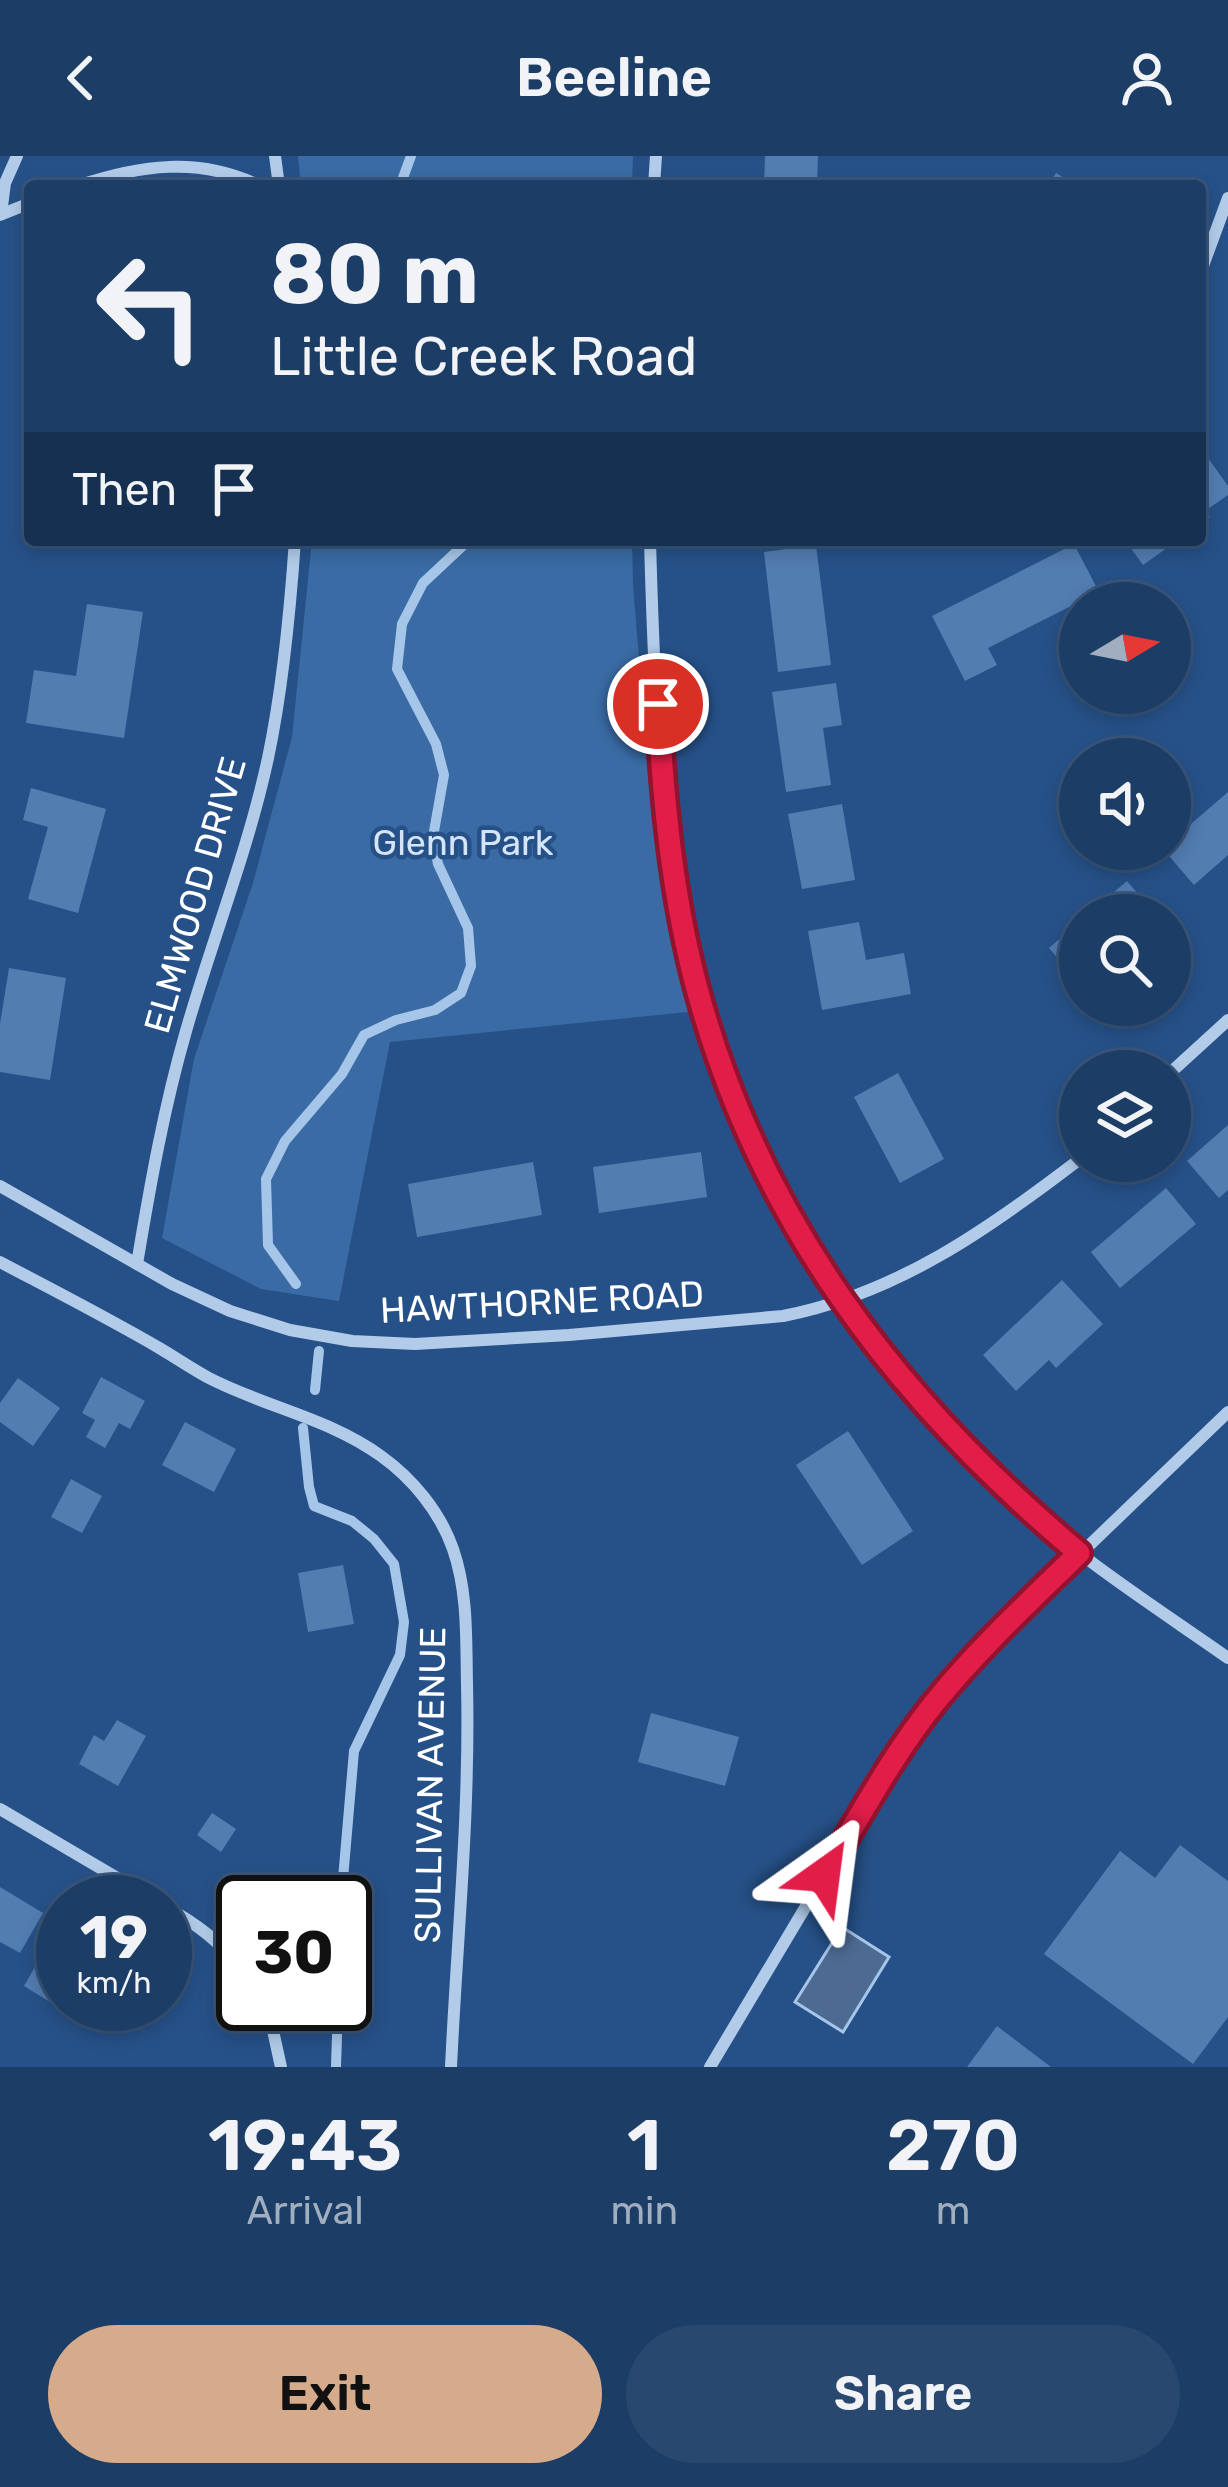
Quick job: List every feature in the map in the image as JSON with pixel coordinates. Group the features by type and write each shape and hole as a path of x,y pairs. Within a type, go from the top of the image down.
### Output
{"street":[{"path":"1,214 5,183 17,156"},
{"path":"95,180 170,162 210,165 250,180"},
{"path":"1206,258 1228,198"},
{"name":"ELMWOOD DRIVE","path":"137,1264 179,1056 242,862 268,757 286,651 295,546"},
{"path":"650,546 661,749 680,912 716,1053 774,1187 843,1302 952,1437 1079,1553 1228,1658"},
{"path":"1191,1054 1228,1020"},
{"name":"HAWTHORNE ROAD","path":"0,1186 172,1285 230,1311 290,1330 352,1341 415,1344 783,1316 843,1302 931,1262 1059,1175"},
{"name":"SULLIVAN AVENUE","path":"0,1262 208,1377 304,1415 380,1455 410,1480 434,1511 452,1546 463,1583 466,1622 466,1825 452,2067"},
{"path":"710,2067 895,1757 933,1704 976,1654 1228,1412"},
{"path":"0,1809 112,1875"},
{"path":"192,1922 216,1941"},
{"path":"273,2031 281,2067"}],"green space":[{"path":"298,156 633,156 632,180 300,180"},
{"name":"Glenn Park","path":"311,546 632,546 652,820 688,1012 390,1042 339,1301 261,1289 162,1238 194,1059 253,883 292,737"}],"shaded area":[{"path":"842,1927 889,1957 843,2032 795,2002"}],"building":[{"path":"765,156 818,156 817,180 764,180"},
{"path":"1206,455 1228,486 1228,495 1206,510"},
{"path":"816,546 831,665 778,672 764,552"},
{"path":"1075,546 1094,582 1059,582 1059,612 988,648 997,665 965,681 932,616"},
{"path":"1129,546 1170,546 1143,565"},
{"path":"87,604 143,612 124,738 26,723 34,670 76,676"},
{"path":"836,683 842,725 823,728 831,785 786,792 772,692"},
{"path":"31,788 106,809 78,913 28,899 48,827 23,820"},
{"path":"1228,792 1228,855 1194,885 1181,870 1191,870 1191,824"},
{"path":"842,804 855,880 802,889 788,814"},
{"path":"1127,881 1138,894 1112,894"},
{"path":"859,922 866,960 904,953 911,994 822,1010 808,931"},
{"path":"1059,939 1059,960 1049,948"},
{"path":"9,968 66,978 50,1080 0,1072 0,1024"},
{"path":"898,1073 944,1159 900,1183 854,1097"},
{"path":"1228,1125 1228,1190 1219,1198 1191,1166 1191,1157"},
{"path":"701,1152 707,1197 599,1213 593,1167"},
{"path":"533,1162 542,1215 417,1237 408,1184"},
{"path":"1166,1188 1196,1224 1120,1288 1091,1252"},
{"path":"1062,1280 1103,1324 1056,1368 1049,1360 1016,1391 983,1355"},
{"path":"101,1377 145,1401 130,1429 119,1423 105,1448 86,1437 95,1420 82,1413"},
{"path":"18,1378 60,1408 33,1446 0,1422 0,1403"},
{"path":"185,1422 236,1449 214,1492 162,1465"},
{"path":"848,1431 913,1531 862,1565 796,1465"},
{"path":"71,1479 102,1496 82,1533 51,1517"},
{"path":"343,1565 354,1624 308,1632 298,1573"},
{"path":"651,1713 739,1737 725,1786 638,1762"},
{"path":"117,1720 146,1736 118,1786 79,1764 94,1735 104,1741"},
{"path":"212,1813 236,1829 221,1852 197,1835"},
{"path":"1180,1845 1228,1881 1228,2017 1193,2064 1044,1954 1120,1851 1155,1878"},
{"path":"0,1887 36,1909 36,1925 20,1953 0,1942"},
{"path":"36,1965 36,1993 24,1986"},
{"path":"997,2026 1051,2067 967,2067"}],"waterway":[{"path":"402,180 411,156"},
{"path":"296,1284 268,1245 266,1179 285,1141 342,1074 364,1035 435,1010 461,993 471,966 468,928 438,864 433,837 444,775 436,744 397,669 402,624 423,583 463,546"},
{"path":"315,1390 319,1351"},
{"path":"303,1428 314,1506 352,1521 394,1564 404,1622 400,1655 354,1751 343,1875"},
{"path":"336,2067 337,2031"}],"route":[{"path":"658,704 670,839 695,983 716,1053 774,1187 843,1302 895,1371 952,1437 1079,1553 976,1654 933,1704 824,1875"}]}
